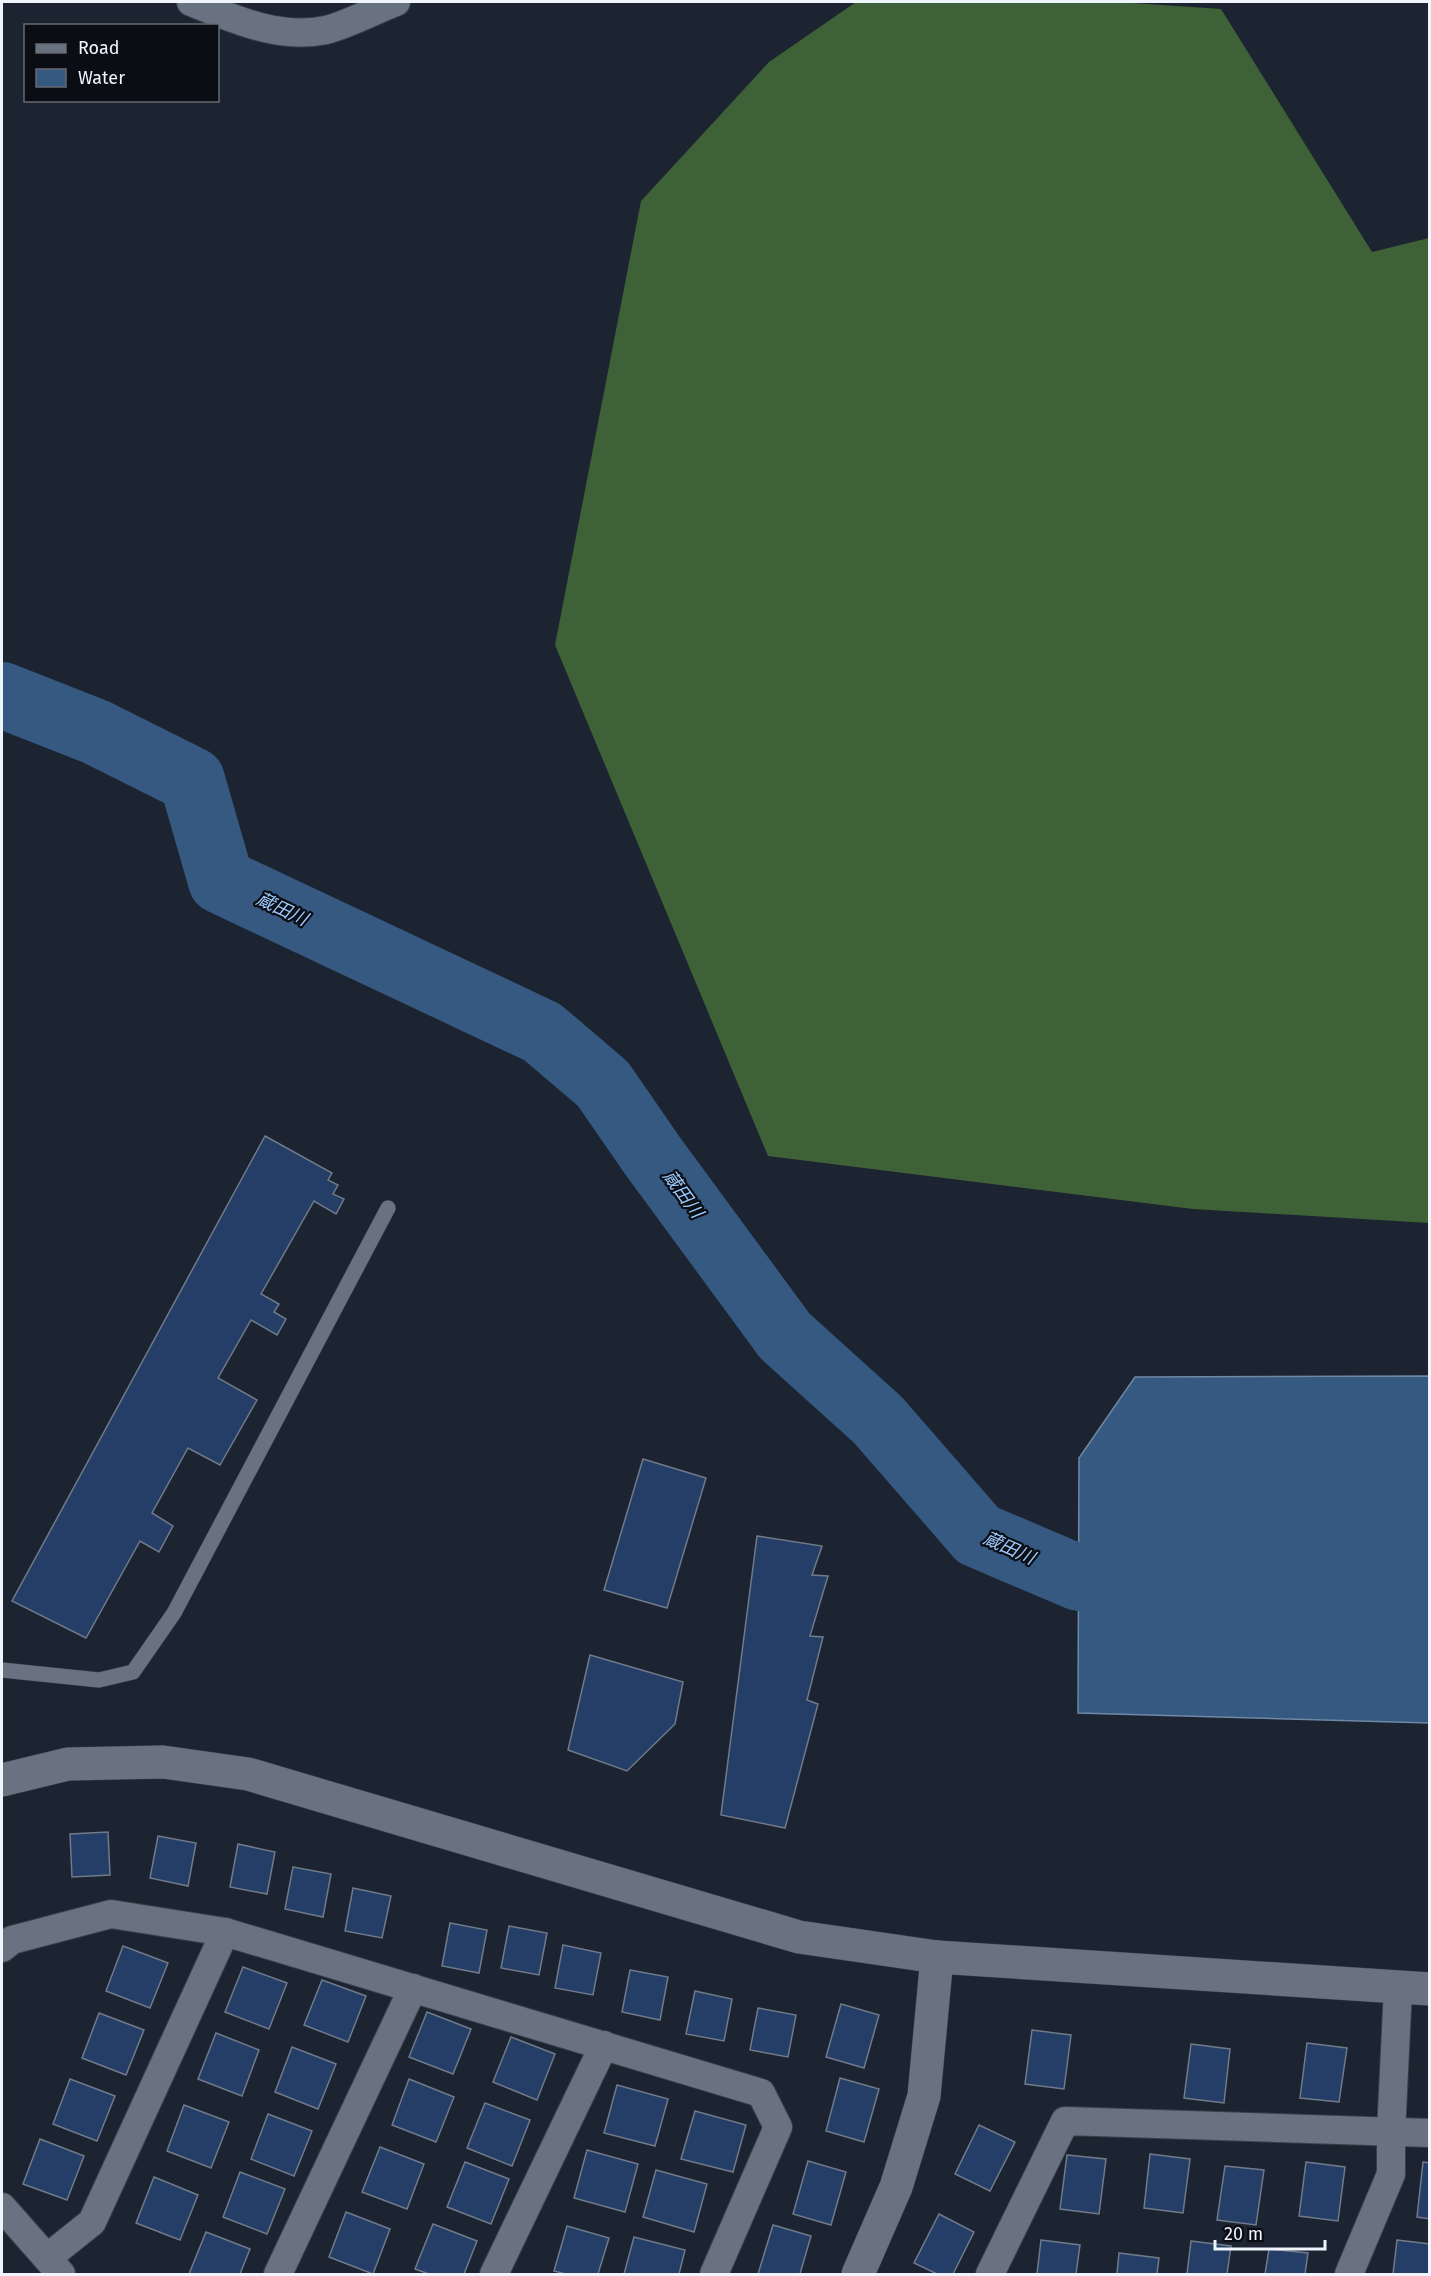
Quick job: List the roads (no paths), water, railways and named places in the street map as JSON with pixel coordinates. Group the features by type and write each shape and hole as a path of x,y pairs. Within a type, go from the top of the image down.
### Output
{"street":[{"path":"191,2 277,32 326,30 396,2"},
{"path":"2,1780 68,1764 163,1762 248,1774 799,1937 936,1957 1414,1988 1391,2133 1391,2174 1348,2274"},
{"path":"5,1936 111,1914 225,1932 761,2093 778,2127 714,2274"},
{"path":"2,2207 54,2266 92,2222 225,1932"},
{"path":"858,2274 896,2187 924,2096 936,1957"},
{"path":"278,2274 413,1988"},
{"path":"494,2274 604,2045"},
{"path":"990,2274 1065,2121 1430,2133"}],"lane":[{"path":"2,1670 99,1680 134,1672 174,1613 388,1208"}],"water":[{"path":"1429,1376 1429,1723 1078,1713 1079,1458 1135,1377"}],"waterway":[{"name":"蔵田川","path":"2,695 96,732 192,780 221,881 542,1032 603,1084 652,1155 785,1336 878,1420 978,1535 1079,1578 1170,1582"}]}
